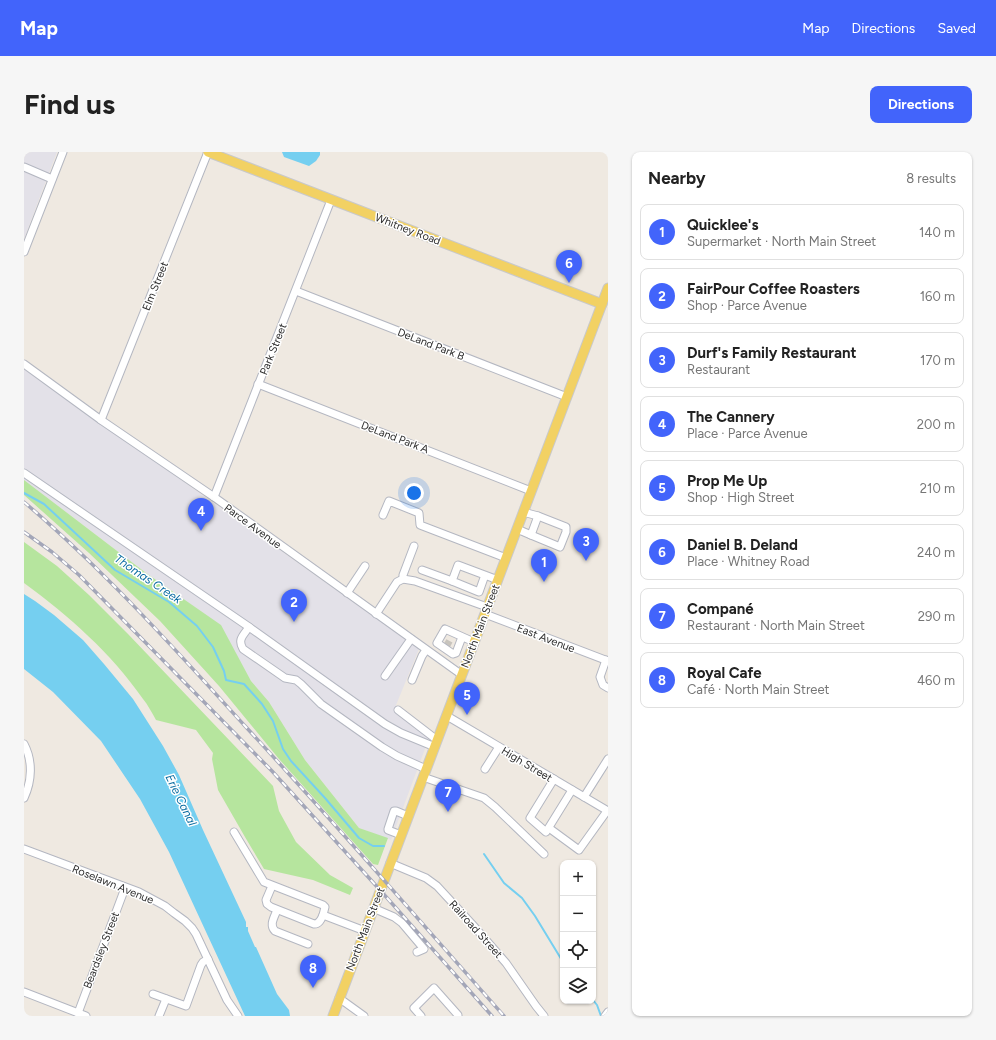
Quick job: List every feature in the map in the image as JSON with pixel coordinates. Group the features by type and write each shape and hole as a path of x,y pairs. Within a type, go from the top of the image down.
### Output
{"main road":[{"name":"Whitney Road","path":"208,152 605,305"},
{"name":"North Main Street","path":"333,1016 531,491 567,397 605,305 608,288"}],"street":[{"path":"24,252 63,152"},
{"name":"Elm Street","path":"101,420 208,152"},
{"path":"24,167 52,179"},
{"name":"Park Street","path":"214,497 331,200"},
{"name":"DeLand Park B","path":"296,291 567,397"},
{"name":"Parce Avenue","path":"24,364 101,420 214,497 462,675"},
{"name":"DeLand Park A","path":"258,384 531,491"},
{"path":"24,473 249,627 385,724 401,733 436,743"},
{"path":"384,515 389,501 419,513 420,525 506,558"},
{"path":"517,530 560,547 566,532 566,527 523,512"},
{"path":"531,535 538,516"},
{"path":"376,614 397,582 403,579 403,575 414,546"},
{"path":"452,581 458,565 498,580"},
{"path":"346,593 365,566"},
{"path":"422,570 479,592 485,575"},
{"name":"East Avenue","path":"403,579 415,581 607,660"},
{"path":"249,627 240,640 240,644 243,649 285,678 296,680 321,704 382,747 425,773 484,798 544,854"},
{"path":"462,637 456,653 453,654 436,643 445,629 452,635 462,637 474,642"},
{"path":"385,676 411,639"},
{"path":"438,658 445,648"},
{"path":"412,680 426,650"},
{"path":"607,660 600,676 603,685 608,688"},
{"path":"398,710 436,743"},
{"name":"High Street","path":"447,716 608,811"},
{"path":"24,744 30,760 31,770 30,782 24,798"},
{"path":"485,769 498,747"},
{"path":"584,797 608,759"},
{"path":"554,779 530,818 546,832 572,790"},
{"path":"401,835 388,830 394,811 408,816"},
{"path":"549,828 579,850 608,811"},
{"path":"234,832 264,882 323,904 325,908 320,922 314,924 277,910 267,904 266,900 272,886"},
{"name":"Roselawn Avenue","path":"24,849 139,892 165,906 185,921 196,934 227,1000 238,1016"},
{"name":"Railroad Street","path":"390,863 426,878 437,886 506,963 544,1016"},
{"name":"Beardsley Street","path":"76,1014 125,888"},
{"path":"373,908 394,917 402,923 424,949 417,952"},
{"path":"277,910 271,924 273,928 276,931 308,944"},
{"path":"323,916 365,931"},
{"path":"153,994 186,1006 201,965 208,959"},
{"path":"421,1016 414,1008 434,988 458,1016"},
{"path":"24,992 76,1014 86,1016"},
{"path":"339,998 364,1016"},
{"path":"159,1016 166,999"},
{"path":"605,1016 608,1012"}],"shaded area":[{"path":"24,152 57,152 24,239"},
{"path":"24,368 419,649 394,710 429,738 391,840 359,828 305,760 269,702 251,681 220,625 146,573 24,480"}],"green space":[{"path":"24,480 146,573 221,625 251,681 269,702 305,760 359,828 388,838 378,865 373,864 279,759 219,686 160,621 89,553 24,495"},
{"path":"24,542 57,566 89,595 273,786 279,811 296,842 330,875 353,888 350,895 313,880 264,869 218,790 212,759 213,753 196,730 156,720 147,704 131,682 103,651 73,622 24,583"}],"water":[{"path":"282,152 320,152 320,155 316,161 309,166 284,157"},
{"name":"Erie Canal","path":"24,594 54,615 83,640 133,699 163,746 179,775 277,994 289,1010 290,1016 245,1016 169,852 140,799 101,741 53,692 24,669"}],"waterway":[{"name":"Thomas Creek","path":"24,493 44,504 115,570 169,602 197,626 213,647 224,671 226,680 244,684 262,704 273,721 283,749 291,761 359,838 373,846 384,846"},
{"name":"Thomas Creek","path":"484,854 504,883 522,898 560,957"},
{"name":"Thomas Creek","path":"596,1004 601,1016"}],"tunnel":[{"path":"446,647 451,638"}],"railway":[{"path":"24,502 54,528 138,610 375,870 504,1016"},
{"path":"24,532 52,552 79,575 272,771 492,1016"}],"place":[{"name":"Daniel B. Deland","path":"569,283"},
{"name":"The Cannery","path":"201,531"},
{"name":"Durf's Family Restaurant","path":"586,561"},
{"name":"Quicklee's","path":"544,582"},
{"name":"FairPour Coffee Roasters","path":"294,622"},
{"name":"Prop Me Up","path":"467,715"},
{"name":"Compané","path":"448,812"},
{"name":"Royal Cafe","path":"313,988"}]}
